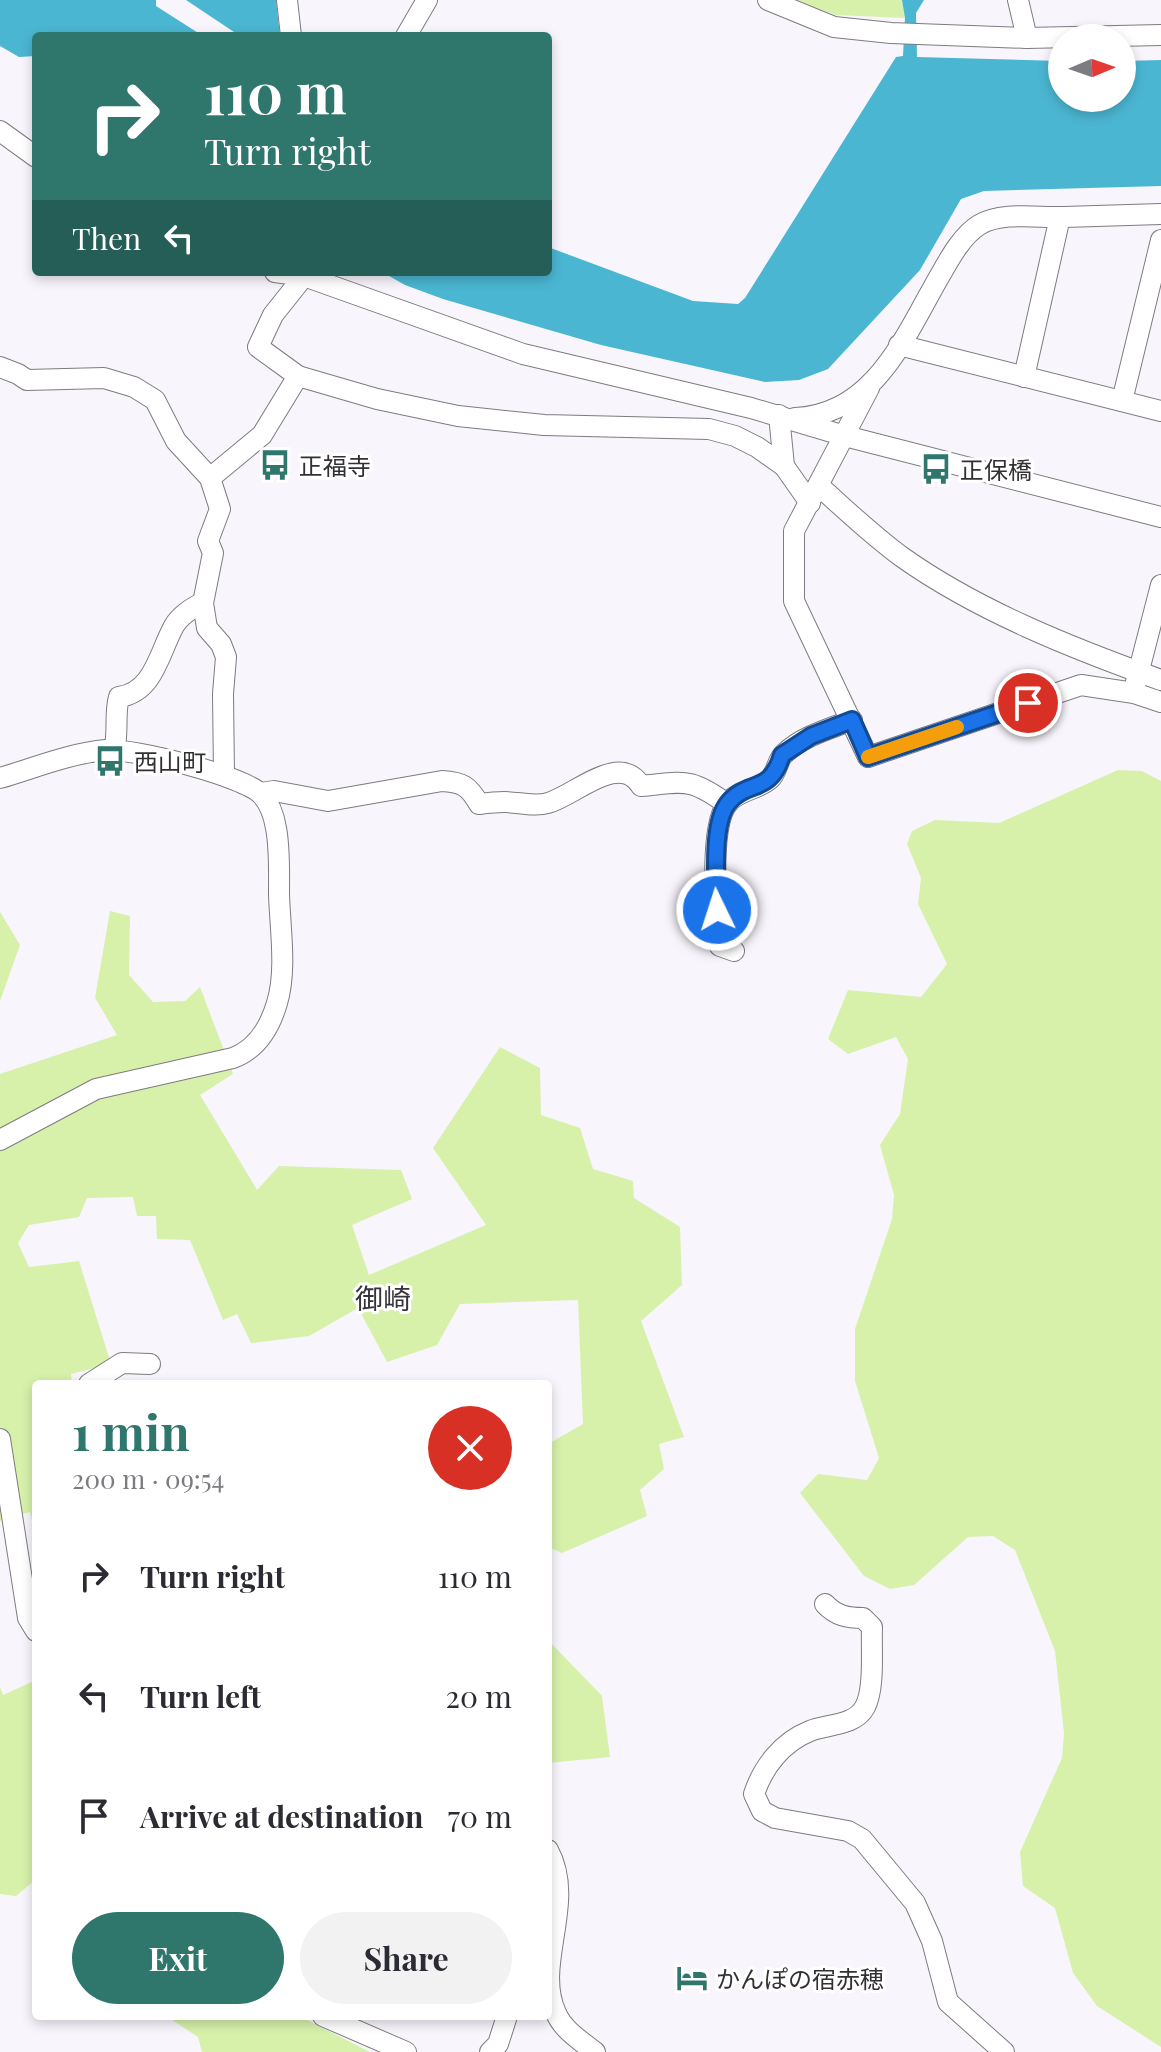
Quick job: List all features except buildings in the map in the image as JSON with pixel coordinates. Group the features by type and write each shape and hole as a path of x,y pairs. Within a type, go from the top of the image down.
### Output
{"street":[{"path":"287,0 291,32"},
{"path":"408,32 427,0"},
{"path":"768,0 834,27 891,33 1027,38 1161,35"},
{"path":"1018,0 1027,38"},
{"path":"0,131 32,154"},
{"path":"1161,214 1006,218 979,225 951,257 899,345 869,388 794,531 794,601 868,757 1081,685 1134,693 1161,702"},
{"path":"1024,377 1060,217"},
{"path":"1122,401 1161,240"},
{"path":"1161,517 845,436 779,415 523,354 304,276 273,315 258,347 298,376 377,399 458,416 576,428 709,429 735,436 784,466 814,494 902,557 974,600 1087,653 1161,680"},
{"path":"899,345 1161,411"},
{"path":"0,367 27,380 104,378 134,387 155,400 176,441 210,478 220,509 208,541 213,553 203,603 207,628 221,644 226,657 224,775"},
{"path":"210,478 262,435 298,376"},
{"path":"779,415 808,417 833,411 857,399 869,388"},
{"path":"779,415 784,466"},
{"path":"1134,693 1137,671 1160,595"},
{"path":"114,750 118,733 115,711 119,697 134,695 149,678 165,650 174,625 203,603"},
{"path":"734,951 720,946 715,885 719,838 727,804 745,791 766,782 777,771 782,755 811,736 852,720"},
{"path":"0,778 93,752 114,750 224,775 261,793 272,813 278,836 282,970 276,1006 259,1040 250,1050 233,1058 96,1089 0,1140"},
{"path":"261,793 274,791 328,801 442,781 461,782 479,804 547,804 611,773 625,771 635,777 641,786 688,782 707,789 727,804"},
{"path":"95,1380 122,1363 150,1364"},
{"path":"0,1439 32,1615"},
{"path":"825,1604 831,1611 848,1618 863,1618 872,1627 870,1697 863,1711 848,1721 809,1731 781,1748 759,1778 754,1794 762,1811 775,1818 848,1831 862,1839 915,1903 932,1941 948,2002 1004,2052"},
{"path":"552,1859 560,1888 552,1956"},
{"path":"552,2000 562,2023 595,2052"},
{"path":"332,2020 406,2052"},
{"path":"490,2052 498,2044 506,2020"}],"green space":[{"path":"794,0 902,0 905,18 836,15"},
{"path":"1118,770 1142,771 1161,781 1161,2047 1097,2006 1073,1973 1055,1908 1023,1886 1020,1852 1062,1758 1064,1733 1055,1651 1015,1550 993,1536 968,1537 914,1585 890,1589 864,1576 800,1493 818,1474 867,1480 879,1458 855,1381 855,1329 892,1219 894,1195 880,1145 900,1114 908,1059 896,1037 848,1054 828,1039 848,990 921,997 947,964 918,904 921,878 907,844 912,831 935,820 999,823"},
{"path":"110,911 130,916 129,975 153,1002 185,1001 200,987 233,1074 200,1095 257,1190 279,1166 401,1170 412,1199 352,1225 369,1275 486,1225 433,1148 500,1047 540,1068 541,1115 580,1128 593,1169 633,1181 634,1198 680,1227 682,1285 641,1321 684,1437 659,1444 664,1469 640,1490 647,1516 562,1553 552,1549 552,1442 583,1424 578,1300 460,1304 437,1345 387,1362 358,1308 309,1336 251,1343 237,1314 223,1320 190,1240 157,1239 156,1216 137,1216 133,1197 87,1198 79,1217 29,1225 18,1243 29,1267 79,1261 111,1364 71,1374 72,1380 32,1380 32,1520 30,1512 0,1521 0,1074 117,1035 95,998"},
{"path":"0,912 20,945 0,1001"},
{"path":"552,1644 602,1696 610,1757 552,1763"},
{"path":"32,1682 32,1882 16,1896 0,1894 0,1687 3,1695"},
{"path":"172,2020 307,2020 370,2052 202,2052 198,2037"}],"water":[{"path":"0,0 156,0 156,6 197,32 32,32 32,56 19,57 0,46"},
{"path":"186,0 276,0 280,32 234,32"},
{"path":"902,0 924,0 916,13 917,57 1048,61 1048,112 1136,112 1136,61 1161,60 1161,186 984,191 961,199 920,270 828,369 799,380 765,382 601,345 443,299 389,276 552,276 552,248 693,301 738,304 745,298 896,57 903,56 905,18"}],"slow traffic":[{"path":"868,757 957,727"}],"place":[{"name":"正福寺","path":"275,465"},
{"name":"正保橋","path":"936,469"},
{"name":"西山町","path":"110,761"},
{"name":"かんぽの宿赤穂","path":"692,1978"}],"district":[{"name":"御崎","path":"383,1297"}],"route":[{"path":"717,910 714,866 727,804 745,791 766,782 777,771 782,755 811,736 852,720 868,757 1028,703"}]}
